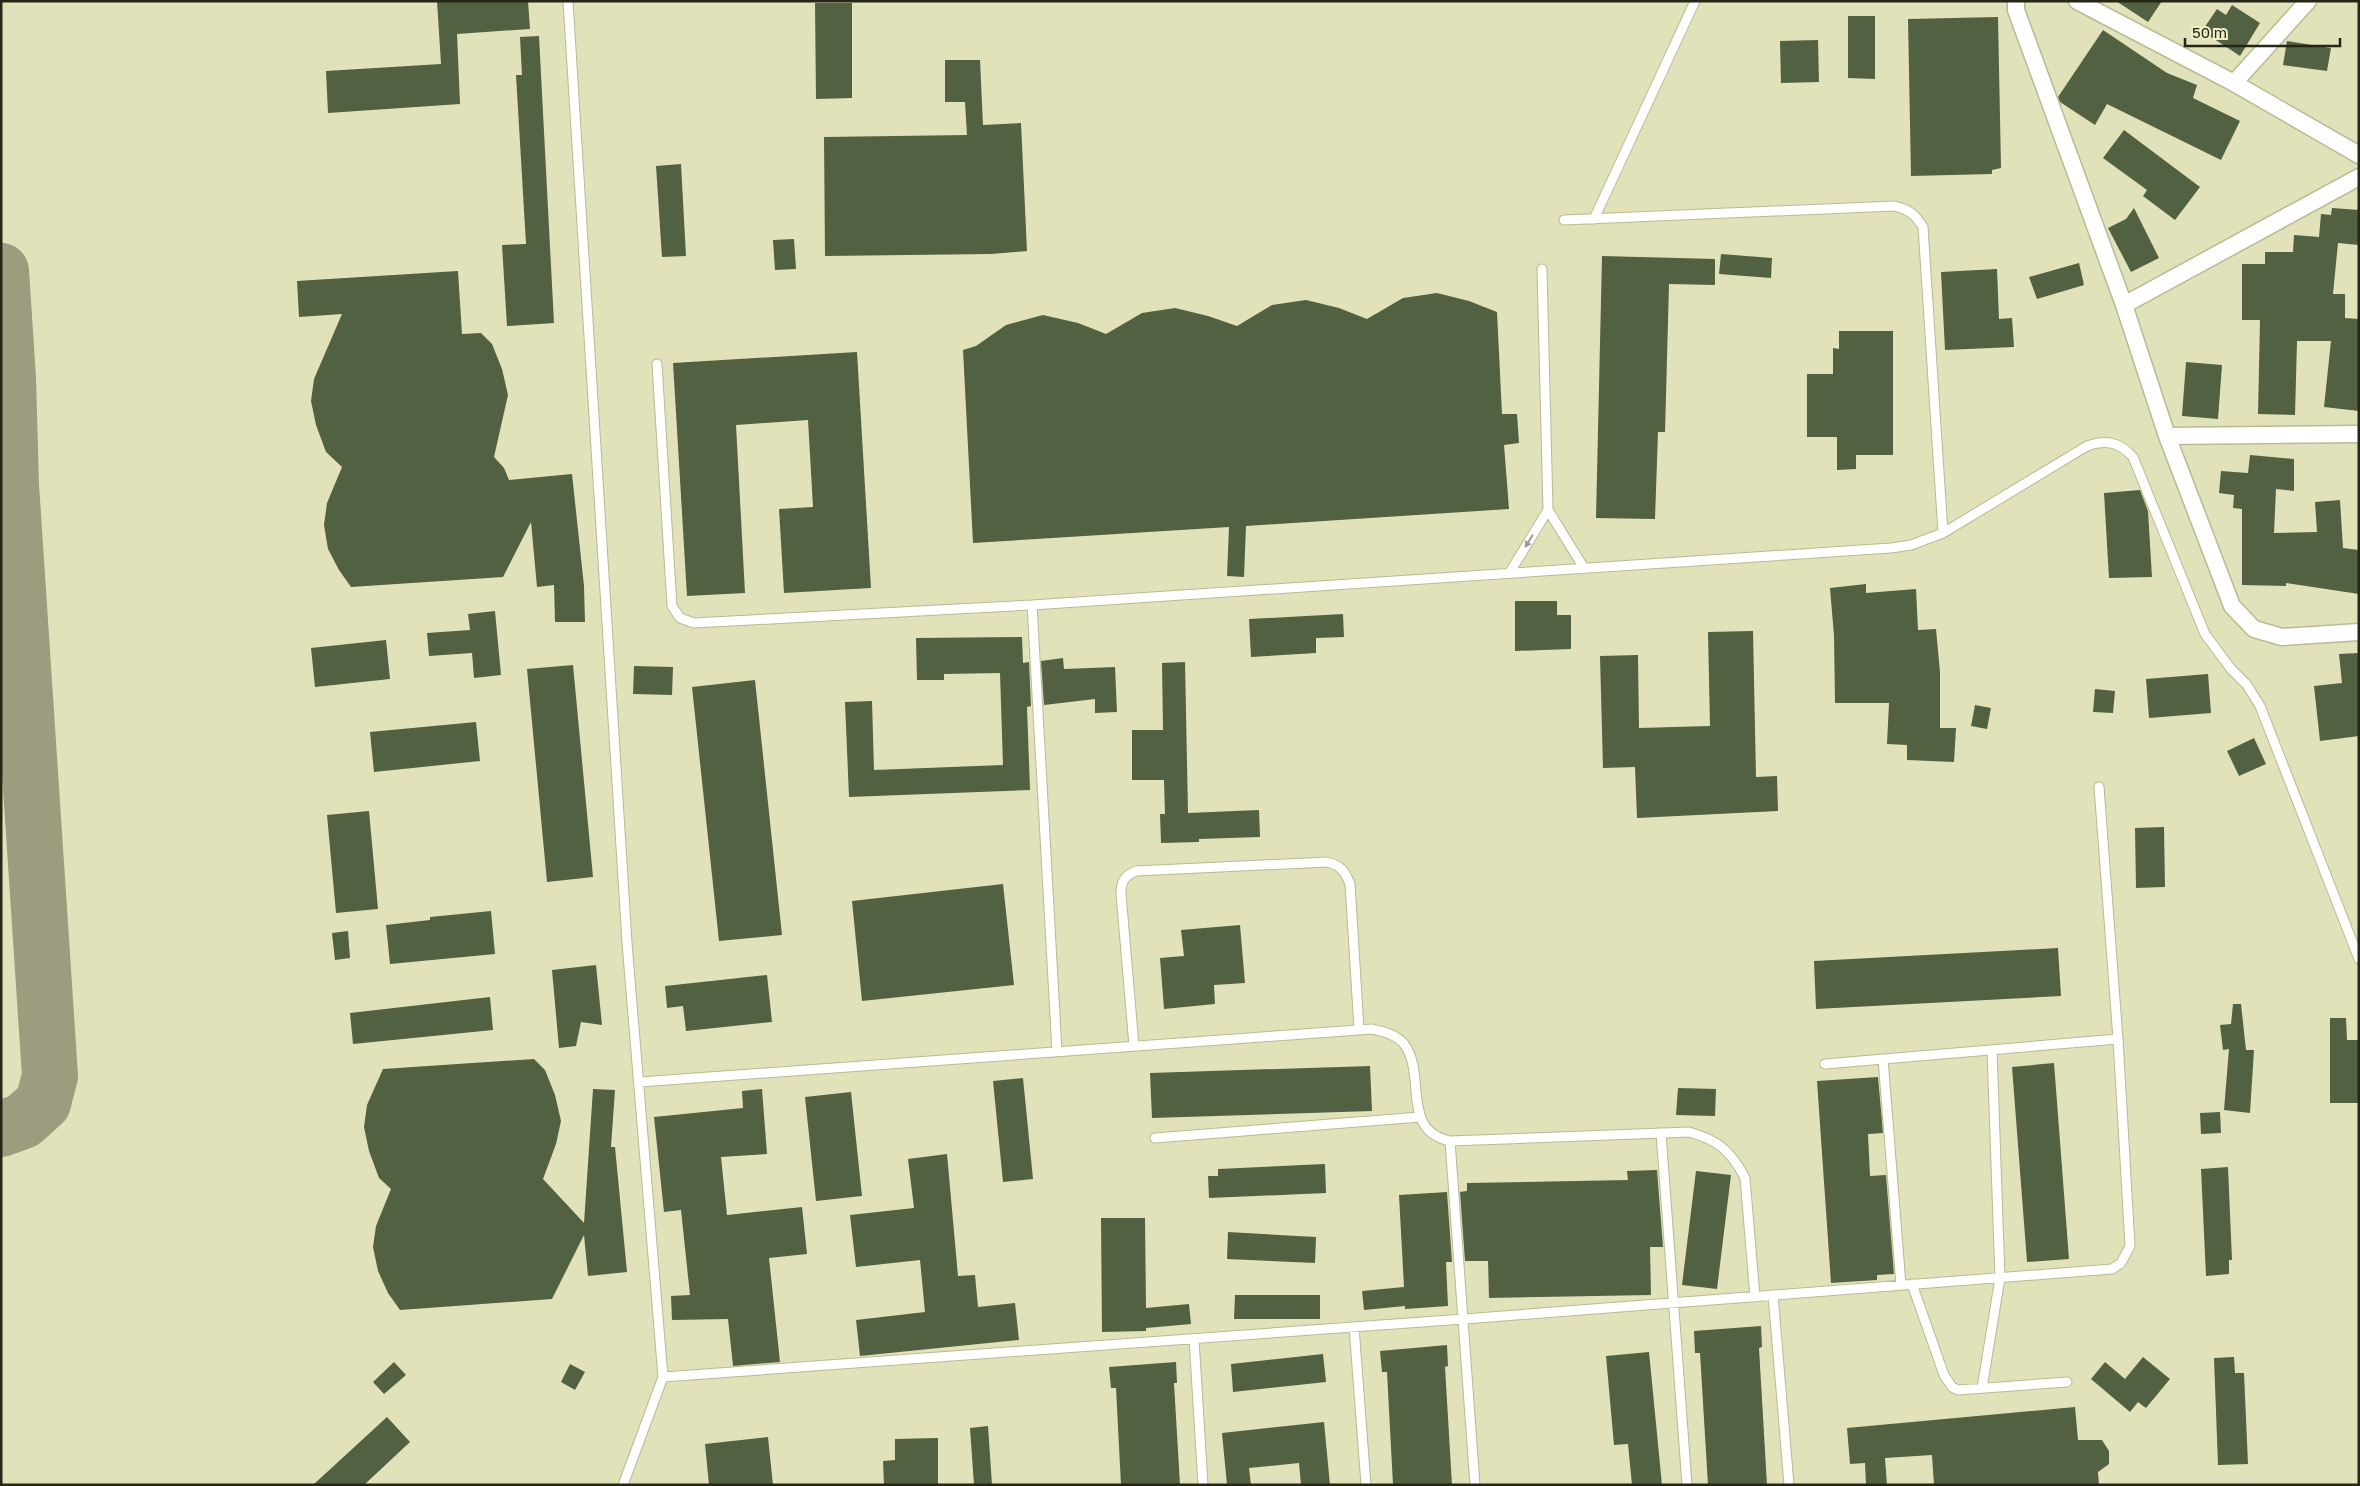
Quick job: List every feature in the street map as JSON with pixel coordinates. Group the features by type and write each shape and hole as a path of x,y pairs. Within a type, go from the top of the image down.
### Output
{"street":[{"path":"2016,1 2016,10 2124,306 2167,436 2232,606 2254,629 2282,637 2359,632"},
{"path":"2234,82 2308,1"},
{"path":"2084,3 2234,82 2359,155"},
{"path":"2124,306 2359,177"},
{"path":"2167,436 2359,434"}],"lane":[{"path":"568,1 627,942 663,1377 623,1485"},
{"path":"1594,219 1695,1"},
{"path":"1564,220 1894,206 1906,209 1916,216 1923,227 1943,533"},
{"path":"1542,269 1548,510 1584,568"},
{"path":"657,364 672,606 680,618 694,623 1032,604 1891,548 1911,545 1943,533 2087,446 2098,442 2113,442 2125,448 2133,457 2205,634 2231,670 2247,685 2260,706 2359,959"},
{"path":"1510,572 1548,510"},
{"path":"1032,604 1057,1051"},
{"path":"663,1377 1464,1319 2112,1269 2127,1256 2130,1246 2118,1039 2099,787"},
{"path":"1134,1046 1121,884 1126,875 1136,871 1327,862 1337,864 1346,874 1350,884 1358,1029"},
{"path":"640,1082 1372,1029 1390,1034 1403,1043 1410,1057 1420,1117 1430,1134 1440,1139 1450,1141 1689,1132 1707,1137 1723,1147 1736,1161 1745,1178 1755,1297"},
{"path":"1825,1064 2118,1039"},
{"path":"1982,1388 2000,1278 1992,1050"},
{"path":"1884,1059 1901,1286"},
{"path":"1155,1138 1420,1117"},
{"path":"1661,1133 1687,1485"},
{"path":"1450,1141 1475,1485"},
{"path":"1912,1284 1947,1382 1958,1390 2067,1382"},
{"path":"1773,1295 1789,1485"},
{"path":"1354,1327 1366,1485"},
{"path":"1194,1339 1203,1485"}],"building":[{"path":"437,1 528,1 530,29 457,34 460,104 328,113 326,71 441,64"},
{"path":"2116,1 2162,1 2148,22"},
{"path":"815,3 852,3 852,98 816,99"},
{"path":"2232,5 2260,23 2240,56 2202,31 2217,9 2226,15"},
{"path":"1848,16 1875,16 1875,79 1848,78"},
{"path":"1998,17 2001,168 1992,170 1992,174 1911,176 1908,19"},
{"path":"2103,30 2167,73 2197,85 2193,98 2240,121 2221,160 2107,104 2095,125 2060,102 2058,97"},
{"path":"539,36 554,323 507,326 502,245 526,244 516,75 522,75 520,37"},
{"path":"1818,40 1819,82 1781,83 1780,41"},
{"path":"2287,41 2331,48 2327,71 2283,65"},
{"path":"945,60 980,60 983,125 1021,123 1027,251 991,254 825,256 824,137 967,135 965,102 945,102"},
{"path":"2124,130 2200,187 2175,220 2143,196 2147,190 2103,158"},
{"path":"681,164 686,256 662,257 656,166"},
{"path":"2134,208 2159,258 2131,272 2108,228 2126,219"},
{"path":"2332,208 2359,210 2359,245 2338,243 2333,294 2345,294 2345,318 2359,319 2359,411 2324,407 2331,341 2297,341 2295,415 2258,414 2260,320 2242,320 2242,264 2265,264 2265,252 2293,252 2294,235 2319,237 2321,214 2331,215"},
{"path":"794,239 796,269 775,270 773,240"},
{"path":"1721,254 1772,258 1771,278 1719,274"},
{"path":"1602,256 1715,259 1715,285 1669,284 1665,432 1658,432 1655,519 1596,518"},
{"path":"2079,263 2084,285 2037,299 2029,277"},
{"path":"1997,269 1999,319 2012,318 2014,347 1945,350 1941,272"},
{"path":"458,271 462,334 481,333 492,344 502,369 508,395 494,457 504,468 509,480 572,474 584,586 585,622 555,622 554,585 537,587 531,522 503,577 351,587 328,549 324,525 327,503 342,467 326,452 316,425 311,401 314,379 342,314 299,317 297,281"},
{"path":"1437,293 1469,301 1497,312 1502,414 1517,414 1519,443 1504,445 1509,509 1246,526 1244,577 1227,576 1229,527 973,543 963,350 976,346 1006,325 1043,315 1078,323 1106,334 1142,313 1175,308 1208,316 1237,326 1272,305 1306,300 1339,308 1367,319 1403,298"},
{"path":"1839,331 1893,331 1893,455 1856,455 1856,469 1837,470 1837,437 1807,437 1807,374 1833,374 1833,348 1839,349"},
{"path":"857,352 871,588 784,593 779,509 813,507 808,420 736,425 745,593 687,596 673,363"},
{"path":"2186,362 2222,365 2218,419 2182,416"},
{"path":"2250,455 2294,459 2294,491 2276,489 2274,533 2317,532 2315,502 2340,500 2343,548 2359,550 2359,594 2286,583 2286,586 2242,585 2242,509 2233,508 2234,495 2219,493 2221,471 2248,473"},
{"path":"2140,490 2148,511 2152,577 2109,578 2104,493"},
{"path":"1866,584 1866,593 1916,589 1918,630 1936,629 1940,672 1940,728 1956,728 1954,762 1907,760 1907,745 1887,744 1889,703 1835,703 1834,636 1830,588"},
{"path":"1515,601 1557,601 1557,615 1571,615 1571,649 1515,651"},
{"path":"495,611 501,675 474,678 472,653 429,656 427,633 470,630 468,614"},
{"path":"1343,614 1344,637 1316,638 1316,653 1251,657 1249,619"},
{"path":"1753,631 1756,777 1777,776 1778,811 1637,818 1635,767 1603,768 1600,656 1638,655 1639,728 1710,726 1708,632"},
{"path":"1022,637 1023,663 1029,662 1031,706 1027,707 1030,790 849,797 845,702 872,701 874,770 1003,765 1000,673 944,674 944,680 917,680 916,638"},
{"path":"386,640 390,679 315,687 311,648"},
{"path":"2359,653 2359,736 2320,741 2314,686 2342,683 2339,654"},
{"path":"1063,658 1064,669 1115,667 1117,712 1095,713 1095,699 1044,705 1041,661"},
{"path":"1185,662 1188,813 1259,810 1260,837 1199,839 1199,842 1161,843 1160,814 1165,814 1164,780 1132,780 1132,730 1163,730 1162,663"},
{"path":"573,665 593,877 547,882 527,669"},
{"path":"634,666 673,667 672,695 633,694"},
{"path":"2208,674 2211,713 2149,718 2146,679"},
{"path":"755,680 782,935 719,941 692,687"},
{"path":"2095,689 2115,691 2113,713 2093,712"},
{"path":"1975,705 1991,708 1987,729 1971,726"},
{"path":"476,722 480,761 374,772 370,732"},
{"path":"2254,738 2266,764 2239,776 2227,751"},
{"path":"369,811 378,909 336,913 327,815"},
{"path":"2164,827 2165,887 2136,888 2135,828"},
{"path":"1003,884 1014,985 862,1001 852,901"},
{"path":"491,911 495,954 390,964 386,925 430,920 430,917"},
{"path":"1240,925 1245,983 1214,985 1215,1004 1164,1009 1160,958 1184,956 1181,930"},
{"path":"348,931 350,958 335,960 332,933"},
{"path":"2058,948 2061,996 1816,1009 1814,961"},
{"path":"596,965 602,1025 581,1022 576,1046 559,1048 552,970"},
{"path":"767,975 772,1022 686,1031 683,1006 667,1008 665,986"},
{"path":"490,997 493,1030 353,1044 350,1013"},
{"path":"2233,1004 2241,1004 2246,1050 2254,1050 2250,1113 2224,1110 2229,1049 2223,1050 2220,1025 2231,1024"},
{"path":"2330,1018 2346,1018 2347,1040 2359,1040 2359,1103 2330,1103"},
{"path":"534,1059 545,1070 555,1095 561,1121 556,1144 543,1179 584,1223 593,1089 615,1090 611,1147 615,1147 627,1272 588,1276 584,1235 552,1299 400,1310 388,1293 378,1271 373,1247 376,1226 391,1189 379,1178 369,1151 364,1127 367,1105 383,1069"},
{"path":"2054,1063 2069,1259 2027,1262 2012,1067"},
{"path":"1370,1066 1372,1111 1152,1118 1150,1073"},
{"path":"1878,1077 1883,1133 1868,1134 1870,1176 1886,1175 1894,1274 1877,1275 1877,1280 1831,1283 1817,1081"},
{"path":"1023,1078 1033,1179 1003,1182 993,1081"},
{"path":"1678,1088 1716,1089 1715,1116 1676,1115"},
{"path":"762,1089 767,1154 721,1157 727,1215 802,1207 807,1254 769,1258 780,1362 733,1366 728,1319 672,1320 671,1296 690,1295 681,1210 664,1212 654,1117 743,1108 742,1091"},
{"path":"851,1092 862,1196 816,1201 805,1097"},
{"path":"2220,1112 2221,1133 2201,1134 2200,1113"},
{"path":"947,1154 958,1276 975,1275 978,1307 1015,1303 1019,1340 860,1356 856,1320 925,1312 920,1260 856,1267 850,1215 914,1208 908,1159"},
{"path":"1325,1164 1326,1193 1209,1198 1208,1176 1218,1176 1218,1169"},
{"path":"2228,1167 2232,1260 2229,1260 2229,1274 2206,1276 2201,1169"},
{"path":"1657,1170 1663,1247 1650,1247 1651,1295 1489,1298 1488,1261 1465,1261 1460,1192 1467,1191 1467,1183 1628,1180 1627,1171"},
{"path":"1696,1171 1731,1175 1717,1289 1682,1285"},
{"path":"1447,1192 1452,1262 1446,1262 1448,1306 1405,1309 1405,1306 1364,1310 1362,1291 1404,1287 1399,1195"},
{"path":"1101,1218 1145,1218 1146,1308 1189,1304 1191,1324 1146,1328 1146,1331 1102,1332"},
{"path":"1228,1232 1316,1237 1315,1263 1227,1259"},
{"path":"1235,1295 1320,1295 1320,1319 1234,1319"},
{"path":"1761,1326 1762,1347 1759,1348 1767,1485 1708,1485 1700,1353 1695,1353 1694,1331"},
{"path":"1447,1345 1448,1366 1445,1367 1452,1485 1393,1485 1387,1372 1382,1372 1380,1351"},
{"path":"1649,1352 1662,1485 1632,1485 1628,1444 1614,1445 1606,1356"},
{"path":"1323,1354 1326,1382 1233,1392 1231,1364"},
{"path":"2143,1357 2170,1379 2146,1408 2138,1402 2130,1412 2091,1379 2105,1362 2125,1379"},
{"path":"2234,1357 2235,1373 2244,1373 2248,1464 2218,1465 2214,1358"},
{"path":"394,1362 406,1375 384,1394 373,1382"},
{"path":"1176,1362 1177,1383 1174,1383 1180,1485 1121,1485 1116,1388 1111,1388 1109,1367"},
{"path":"570,1364 585,1372 575,1390 561,1382"},
{"path":"2075,1407 2078,1440 2102,1440 2109,1451 2109,1464 2098,1472 2099,1485 1934,1485 1932,1455 1885,1458 1887,1485 1866,1485 1865,1463 1850,1464 1847,1428"},
{"path":"387,1417 410,1442 364,1485 313,1485"},
{"path":"1324,1422 1330,1485 1301,1485 1299,1463 1249,1468 1251,1485 1227,1485 1222,1433"},
{"path":"988,1426 992,1485 974,1485 970,1428"},
{"path":"768,1437 773,1485 709,1485 705,1444"},
{"path":"938,1438 938,1485 884,1485 883,1461 895,1460 895,1439"}],"taxiway":[{"path":"1,271 8,378 11,485 50,1076 43,1103 23,1121 1,1129"}]}
